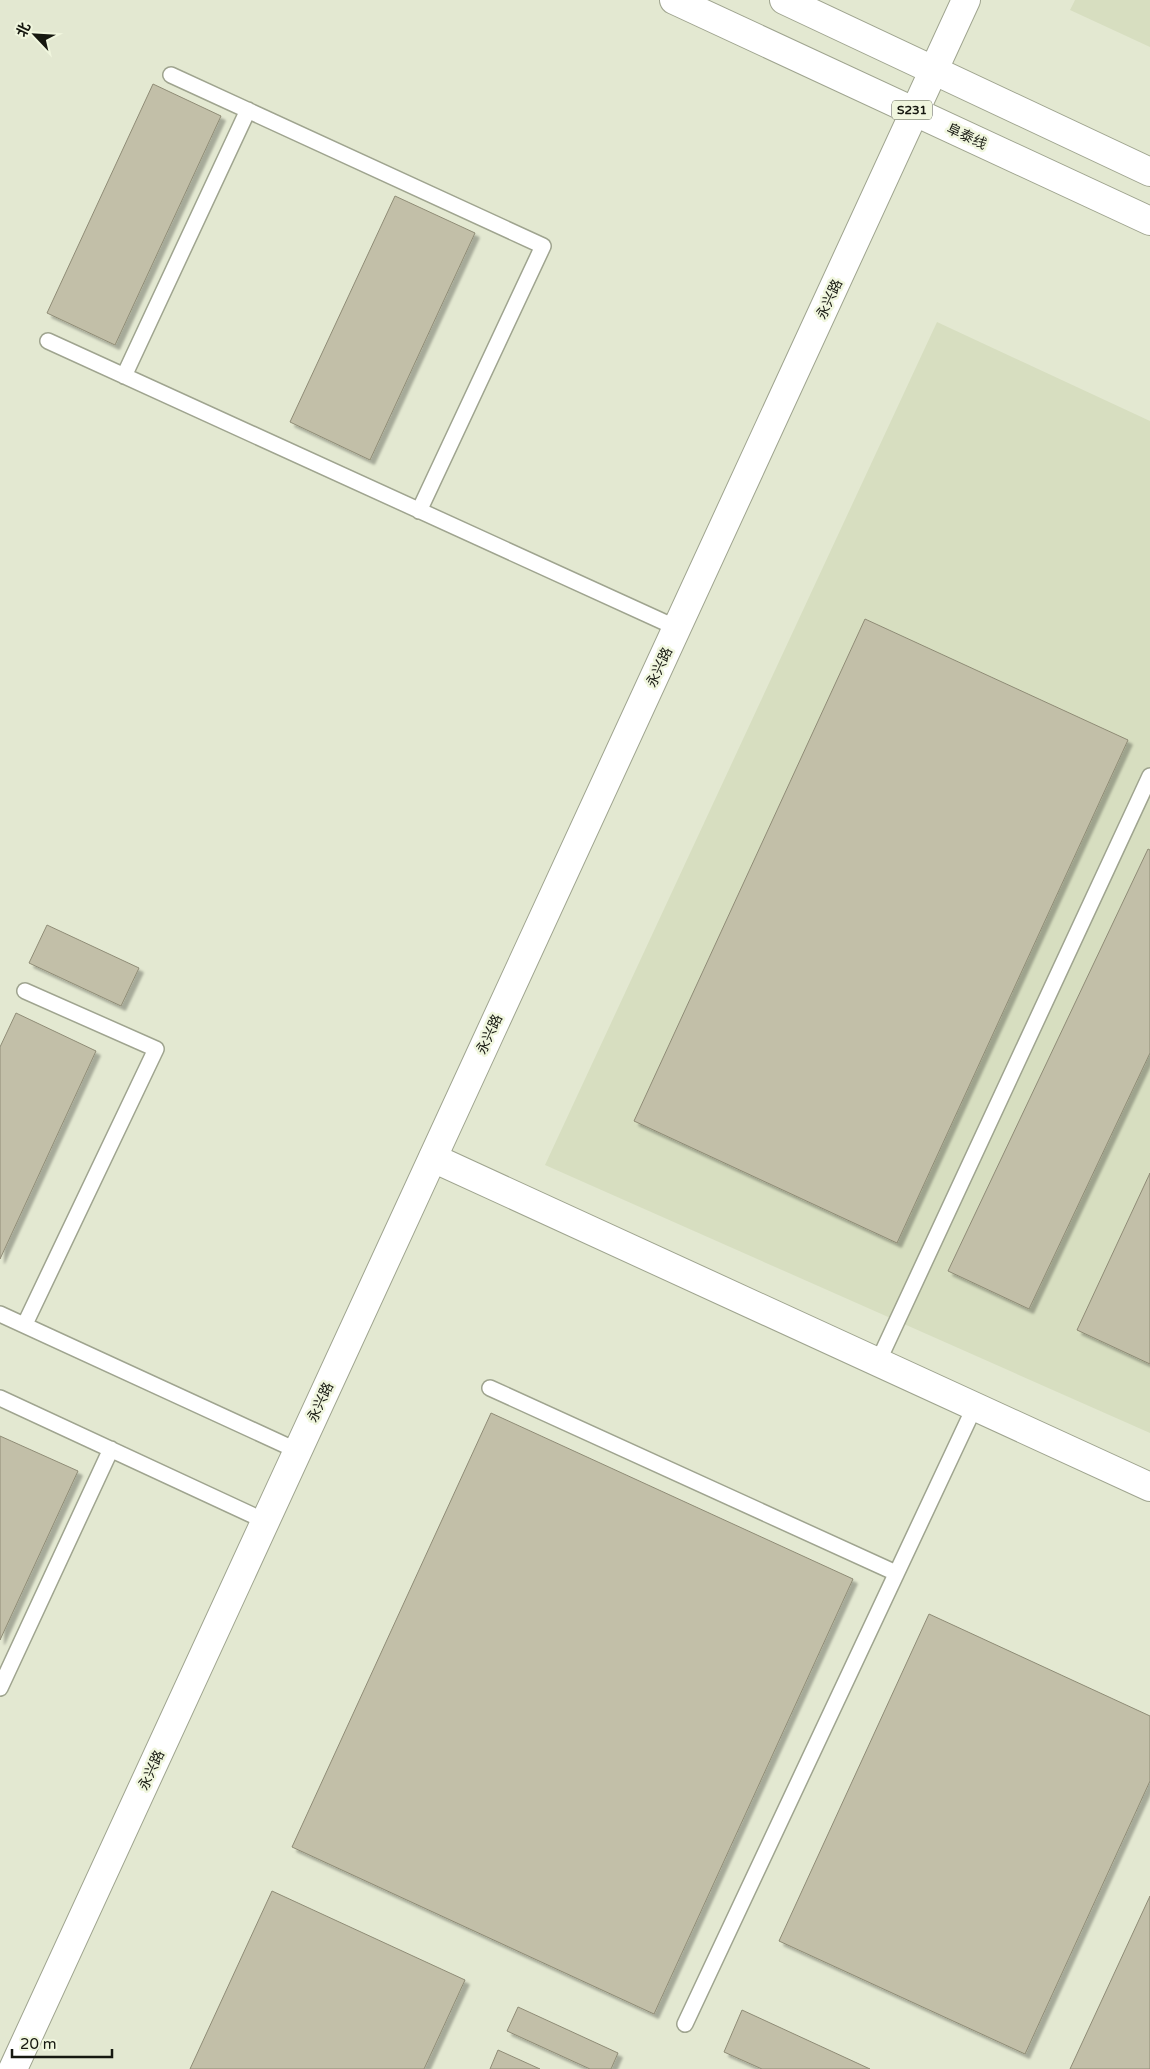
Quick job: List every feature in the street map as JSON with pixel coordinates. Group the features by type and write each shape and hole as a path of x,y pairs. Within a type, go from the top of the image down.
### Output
{"street":[{"name":"阜泰线","path":"674,0 1150,221"},
{"path":"784,0 1150,172"},
{"name":"永兴路","path":"13,2069 966,0"},
{"path":"432,1158 1150,1487"}],"lane":[{"path":"171,75 543,246 419,511"},
{"path":"124,376 248,110"},
{"path":"48,341 677,628"},
{"path":"878,1362 1150,776"},
{"path":"25,991 156,1049 25,1324"},
{"path":"0,1314 298,1450"},
{"path":"490,1388 896,1573"},
{"path":"0,1398 265,1522"},
{"path":"685,2024 975,1406"},
{"path":"0,1688 111,1449"}],"shaded area":[{"path":"1075,0 1150,0 1150,47 1070,10"},
{"path":"937,322 1150,421 1150,1433 545,1165"}],"building":[{"path":"153,84 221,116 115,345 47,313"},
{"path":"395,196 475,233 370,460 290,422"},
{"path":"865,619 1128,740 897,1243 634,1121"},
{"path":"1148,849 1150,850 1150,1053 1029,1309 948,1271"},
{"path":"47,925 139,968 121,1006 29,963"},
{"path":"16,1013 96,1051 0,1259 0,1047"},
{"path":"1150,1173 1150,1364 1077,1330"},
{"path":"491,1413 853,1579 654,2014 292,1847"},
{"path":"0,1436 78,1471 0,1640"},
{"path":"929,1614 1150,1716 1150,1781 1025,2054 779,1941"},
{"path":"272,1891 465,1980 424,2069 190,2069"},
{"path":"1150,1896 1150,2069 1070,2069"},
{"path":"518,2007 618,2053 611,2069 590,2069 507,2031"},
{"path":"742,2010 870,2069 762,2069 724,2052"},
{"path":"498,2050 540,2069 490,2069"}]}
